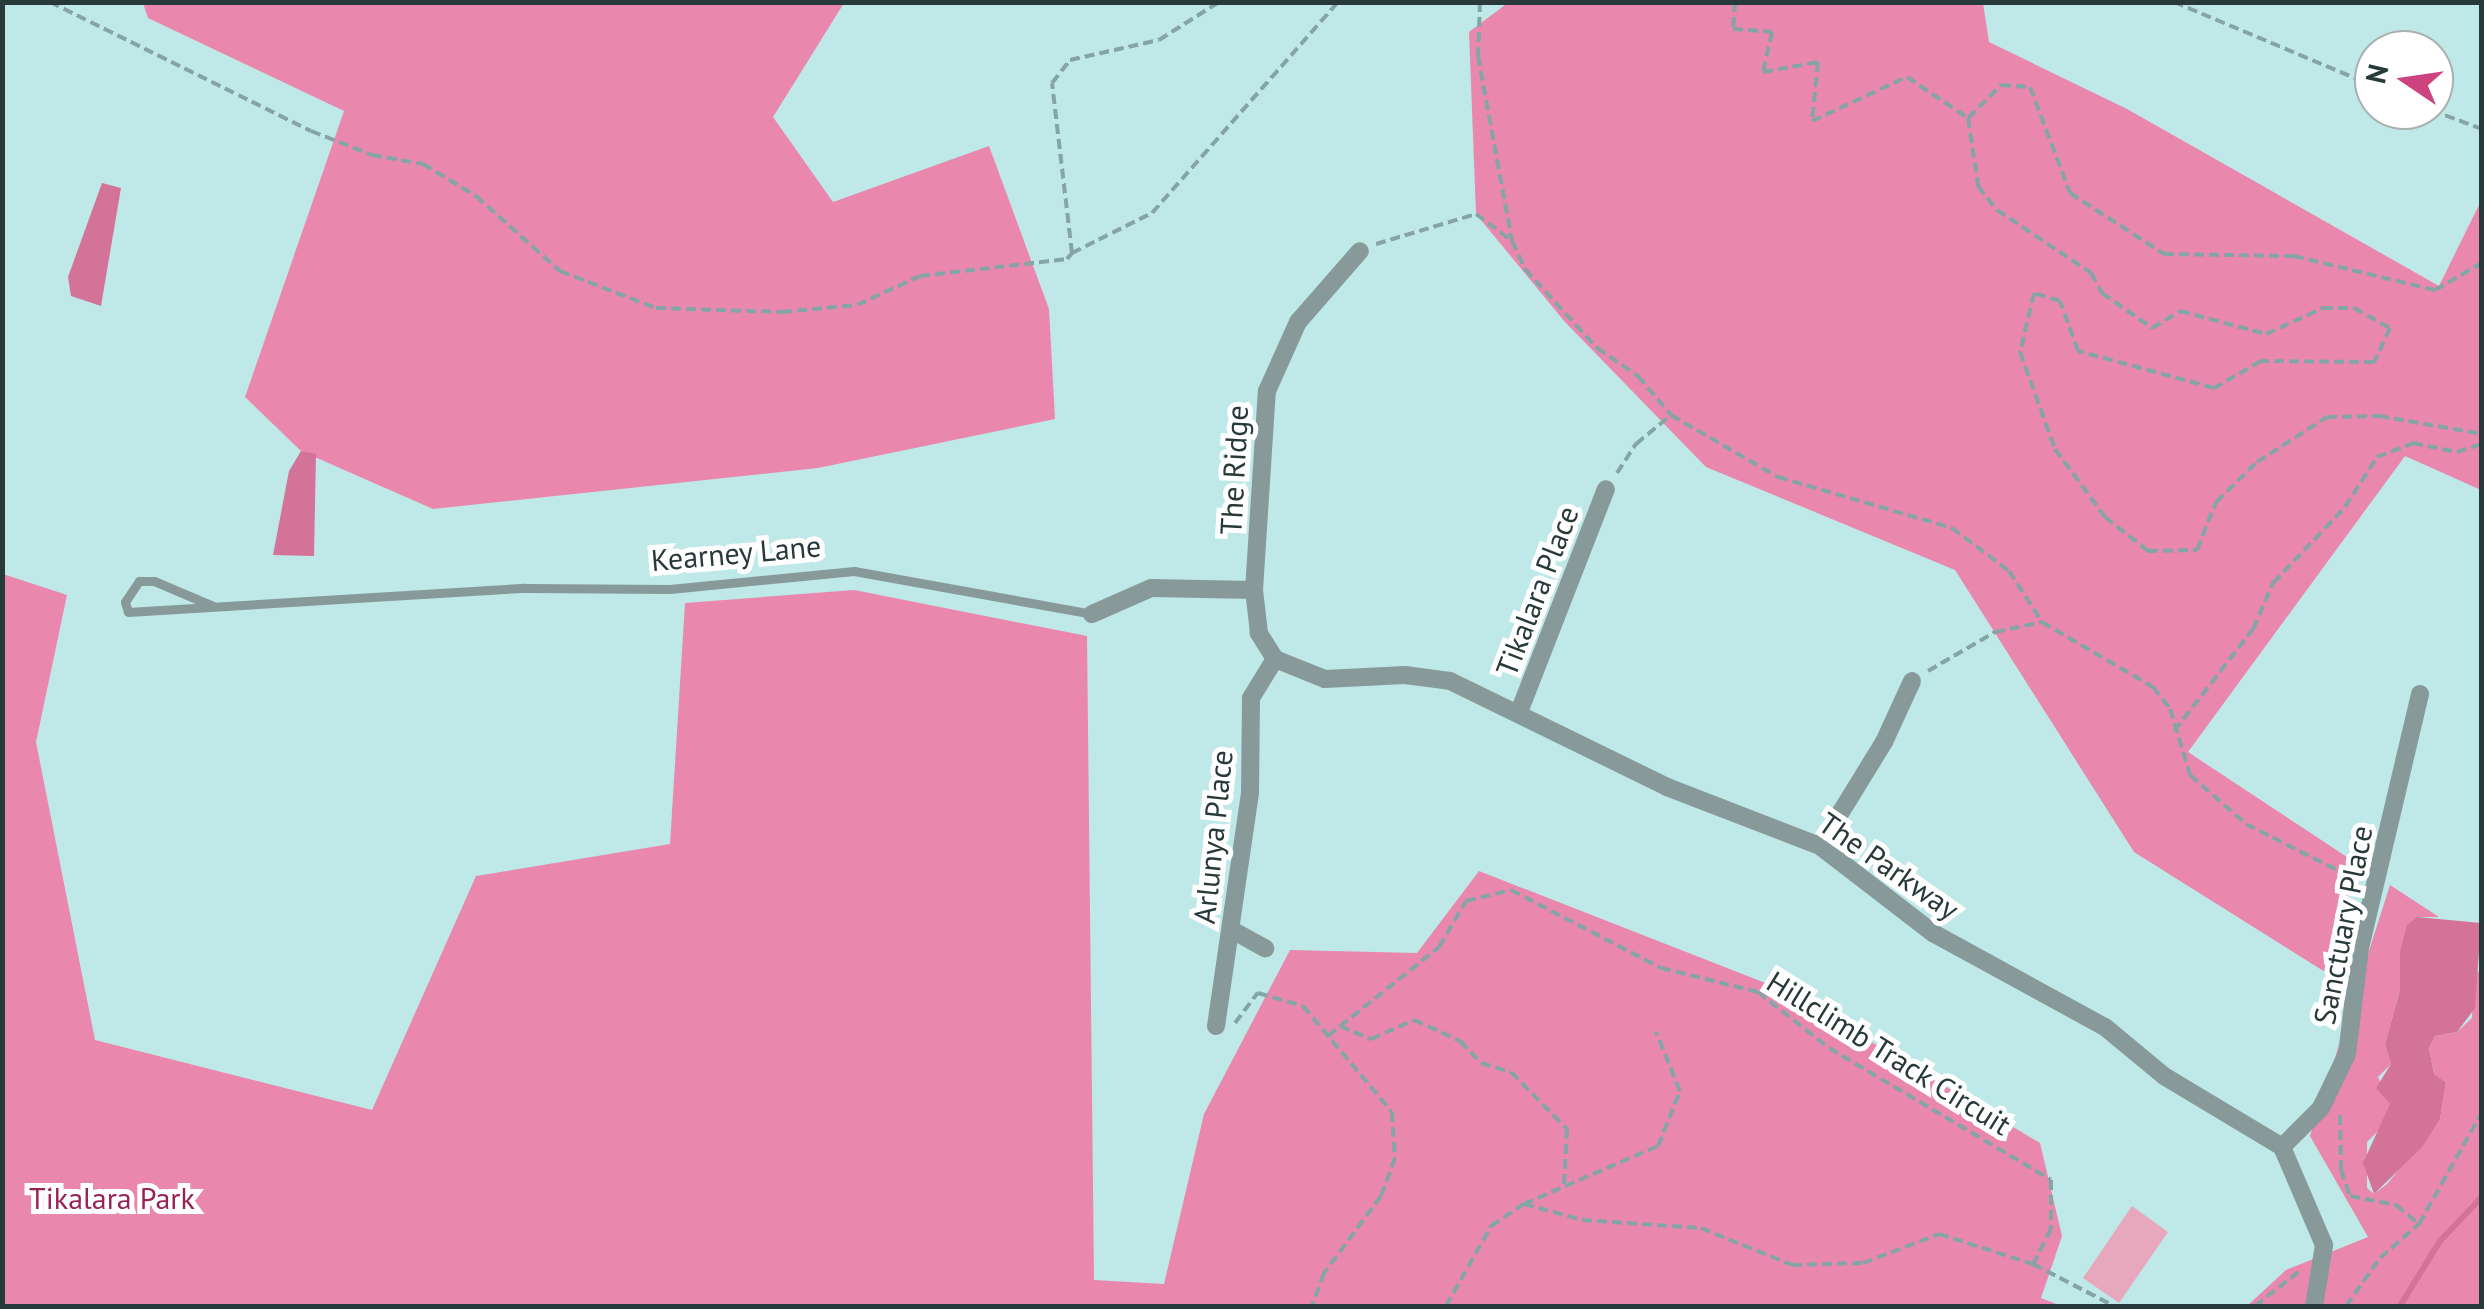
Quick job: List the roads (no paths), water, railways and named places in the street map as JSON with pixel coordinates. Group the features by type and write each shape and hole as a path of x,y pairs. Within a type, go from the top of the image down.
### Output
{"street":[{"name":"The Ridge","path":"1274,659 1259,633 1254,590 1267,391 1298,322 1360,251"},
{"name":"Tikalara Place","path":"1519,712 1606,488"},
{"name":"Kearney Lane","path":"1092,614 1151,588 1254,590"},
{"name":"The Parkway","path":"1274,659 1325,679 1405,675 1450,681 1667,787 1820,846 1934,933 2105,1027 2164,1076 2282,1148"},
{"name":"Arlunya Place","path":"1216,1026 1250,792 1251,698 1274,659"},
{"path":"1820,846 1884,742 1912,681"},
{"name":"Sanctuary Place","path":"2282,1148 2320,1108 2347,1054 2378,872 2420,694"},
{"path":"1232,930 1265,948"},
{"path":"2282,1148 2324,1251 2314,1306"}],"lane":[{"name":"Kearney Lane","path":"213,606 154,581 138,582 125,602 128,612 525,588 670,589 854,570 1092,614"}],"waterway":[{"path":"2400,1306 2440,1241 2482,1197"}],"park label":[{"name":"Tikalara Park","path":"112,1198"}]}
